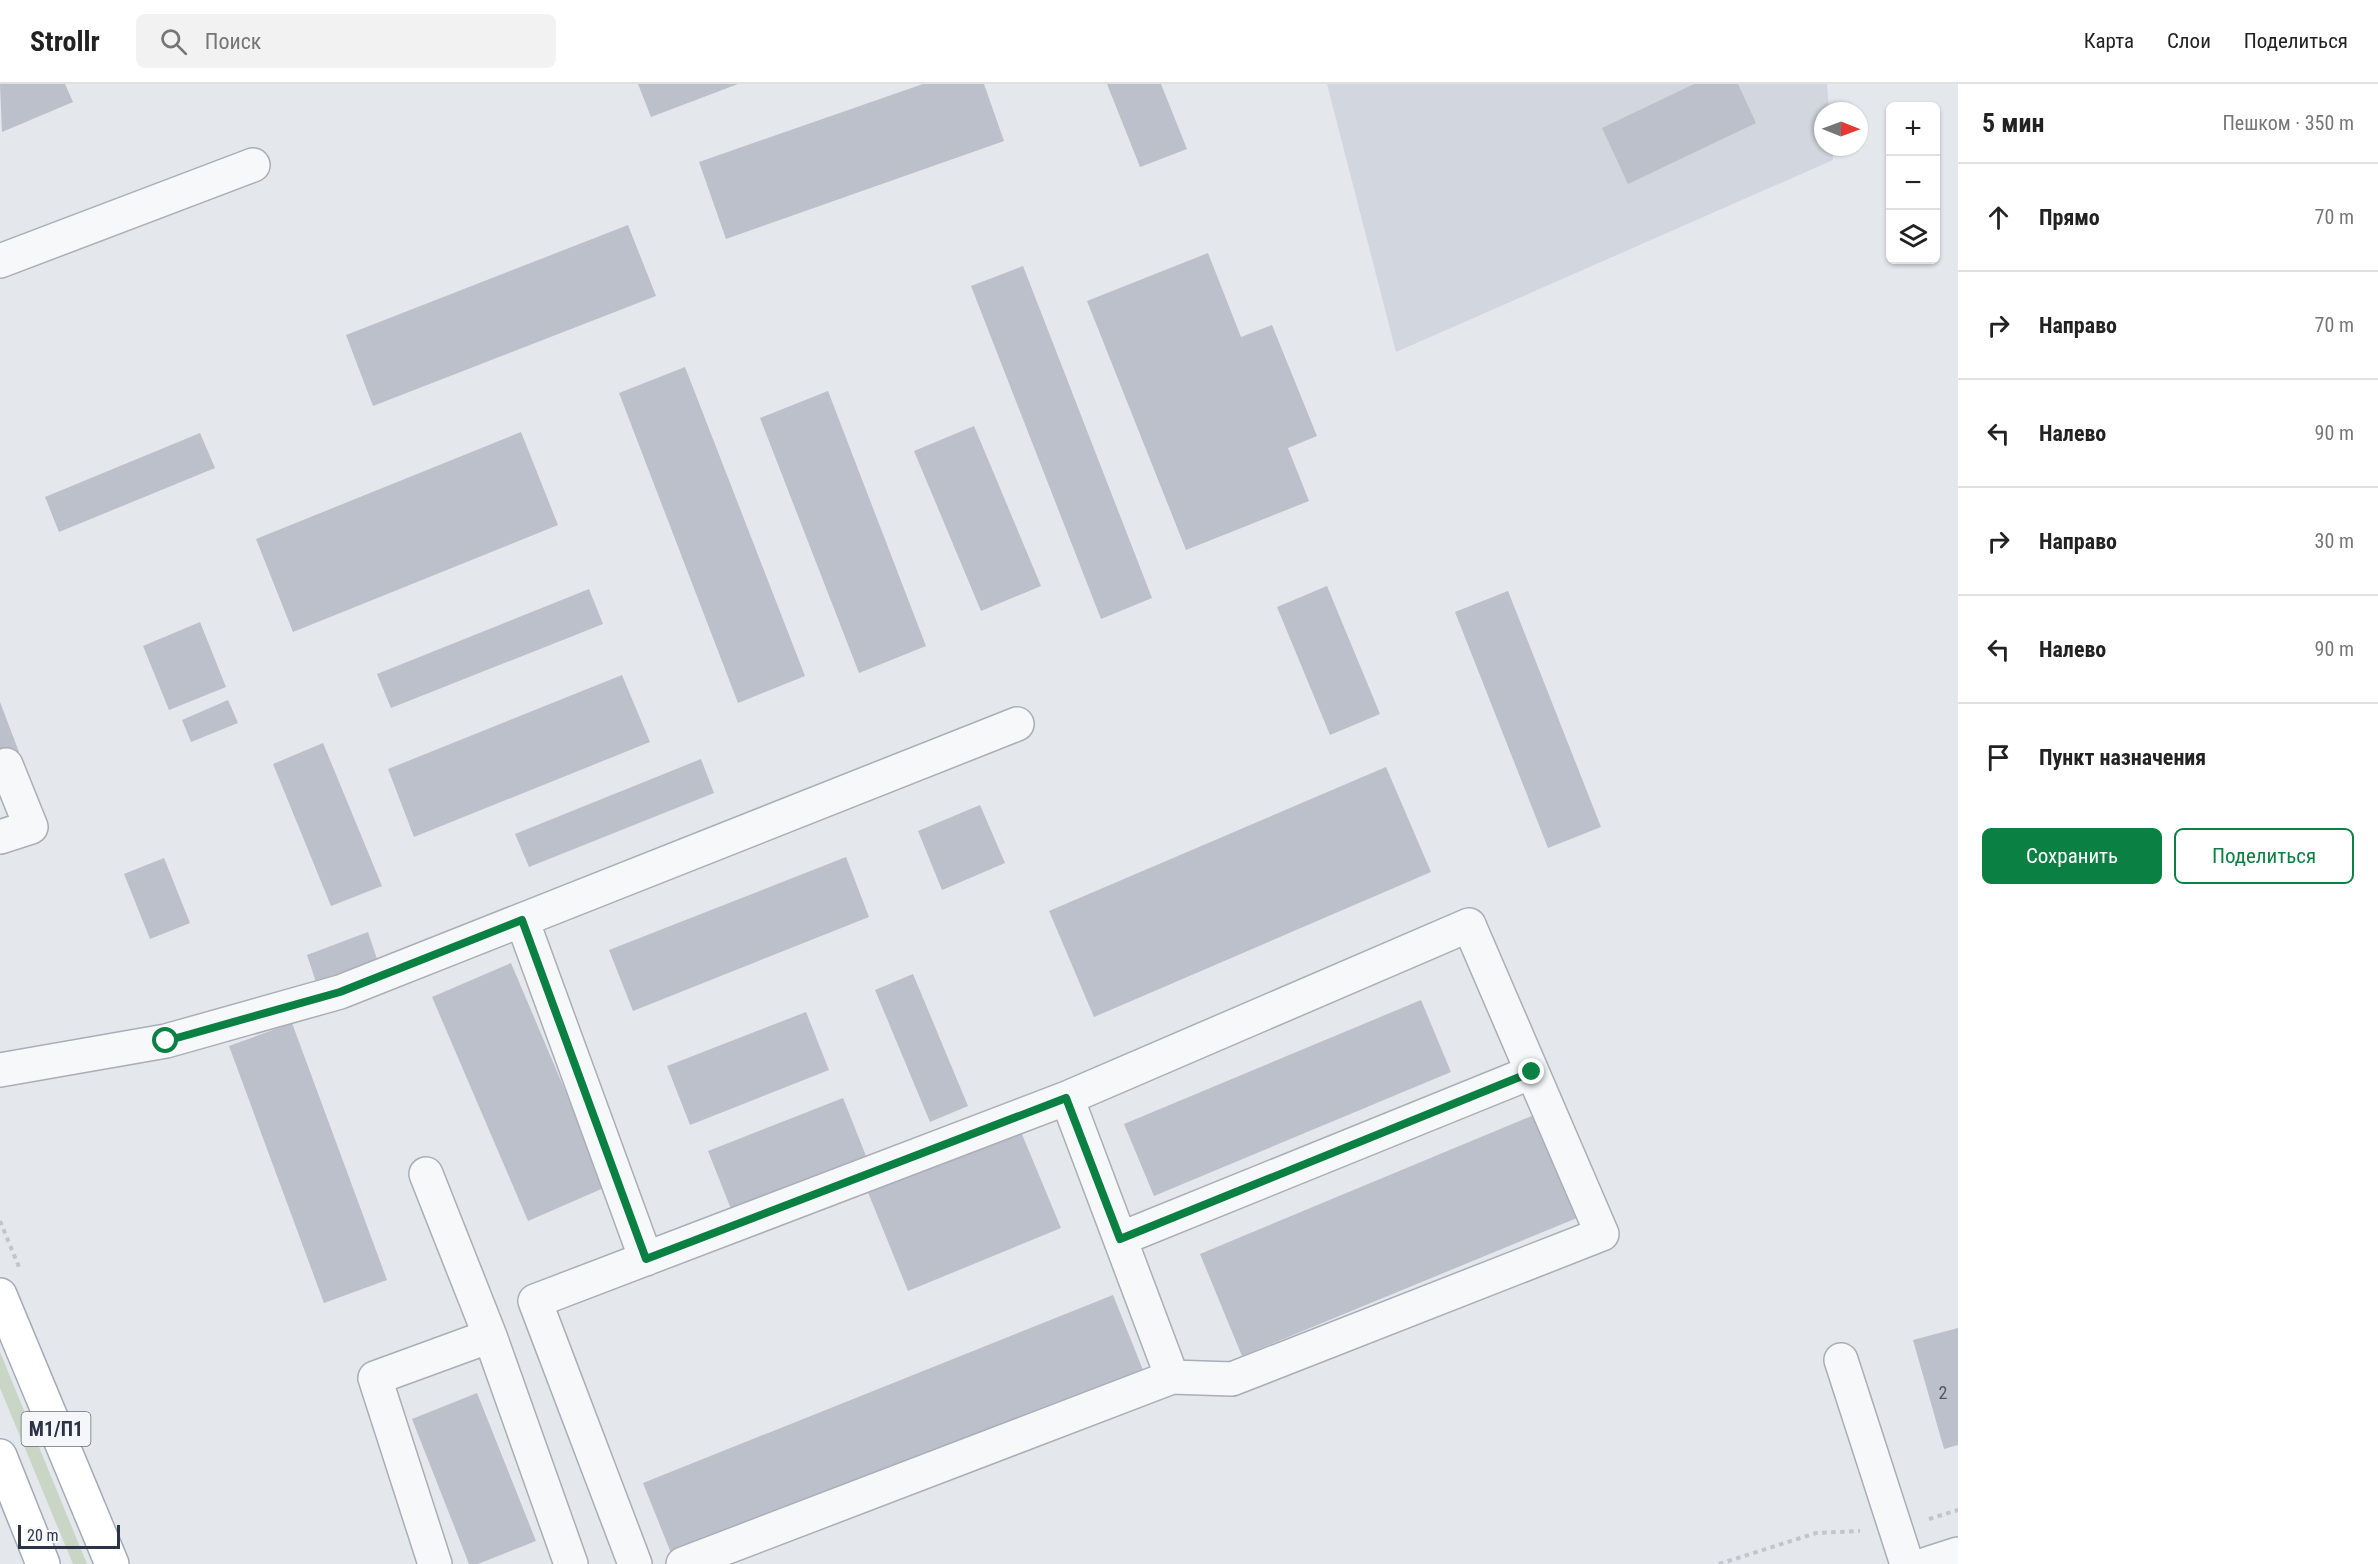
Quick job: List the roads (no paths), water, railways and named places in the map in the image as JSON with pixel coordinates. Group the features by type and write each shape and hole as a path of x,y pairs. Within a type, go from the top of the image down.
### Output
{"main road":[{"name":"М1/П1","path":"0,1294 112,1564"},
{"name":"М1/П1","path":"0,1456 43,1564"}],"street":[{"path":"0,261 253,165"},
{"path":"0,1070 166,1041 340,992 1017,724"},
{"path":"0,837 31,827 6,765"},
{"path":"522,920 646,1259"},
{"path":"635,1564 535,1301 1066,1098 1469,925 1602,1234 1232,1379 1172,1377 683,1564"},
{"path":"1120,1239 1532,1072"},
{"path":"1066,1098 1172,1377"},
{"path":"426,1174 490,1336 571,1564"},
{"path":"435,1564 375,1378 490,1336"},
{"path":"1841,1360 1907,1564"},
{"path":"1927,1564 1958,1554"}]}
